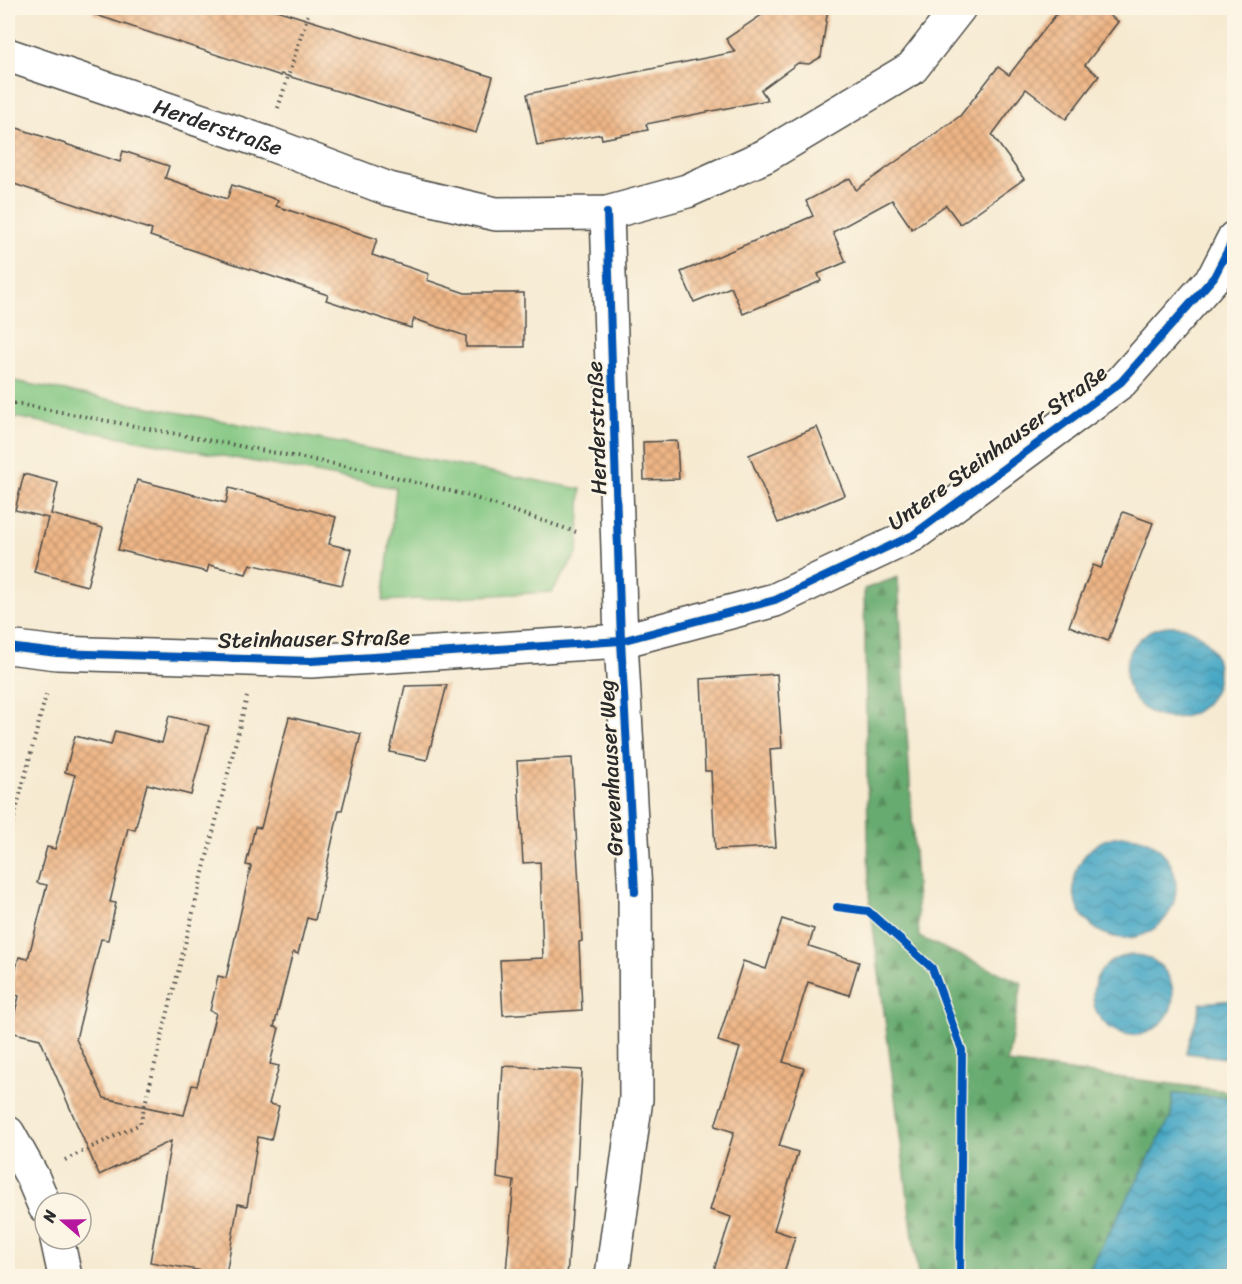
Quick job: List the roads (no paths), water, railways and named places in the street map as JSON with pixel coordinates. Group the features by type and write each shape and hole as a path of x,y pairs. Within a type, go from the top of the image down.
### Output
{"street":[{"name":"Herderstraße","path":"8,55 267,143 389,189 496,214 607,213 687,191 765,156 912,68 959,8"},
{"name":"Herderstraße","path":"607,213 621,641"},
{"name":"Untere Steinhauser Straße","path":"621,641 775,600 913,535 1121,382 1214,277 1234,238"},
{"name":"Steinhauser Straße","path":"8,647 57,652 311,661 621,641"},
{"name":"Grevenhauser Weg","path":"612,1276 636,1099 635,892 621,641"},
{"path":"8,1133 38,1191"},
{"path":"60,1251 65,1276"}],"water":[{"path":"1172,626 1189,630 1204,640 1214,655 1218,672 1214,689 1204,704 1189,714 1172,718 1155,714 1140,704 1130,689 1126,672 1130,655 1140,640 1155,630"},
{"path":"1125,836 1144,840 1161,851 1172,868 1176,887 1172,906 1161,923 1144,934 1125,938 1106,934 1089,923 1078,906 1074,887 1078,868 1089,851 1106,840"},
{"path":"1133,955 1148,958 1161,967 1170,980 1173,995 1170,1010 1161,1023 1148,1032 1133,1035 1118,1032 1105,1023 1096,1010 1093,995 1096,980 1105,967 1118,958"},
{"path":"1234,1000 1234,1059 1186,1053 1201,1003"},
{"path":"1173,1094 1234,1098 1234,1276 1086,1276 1171,1117"}]}
